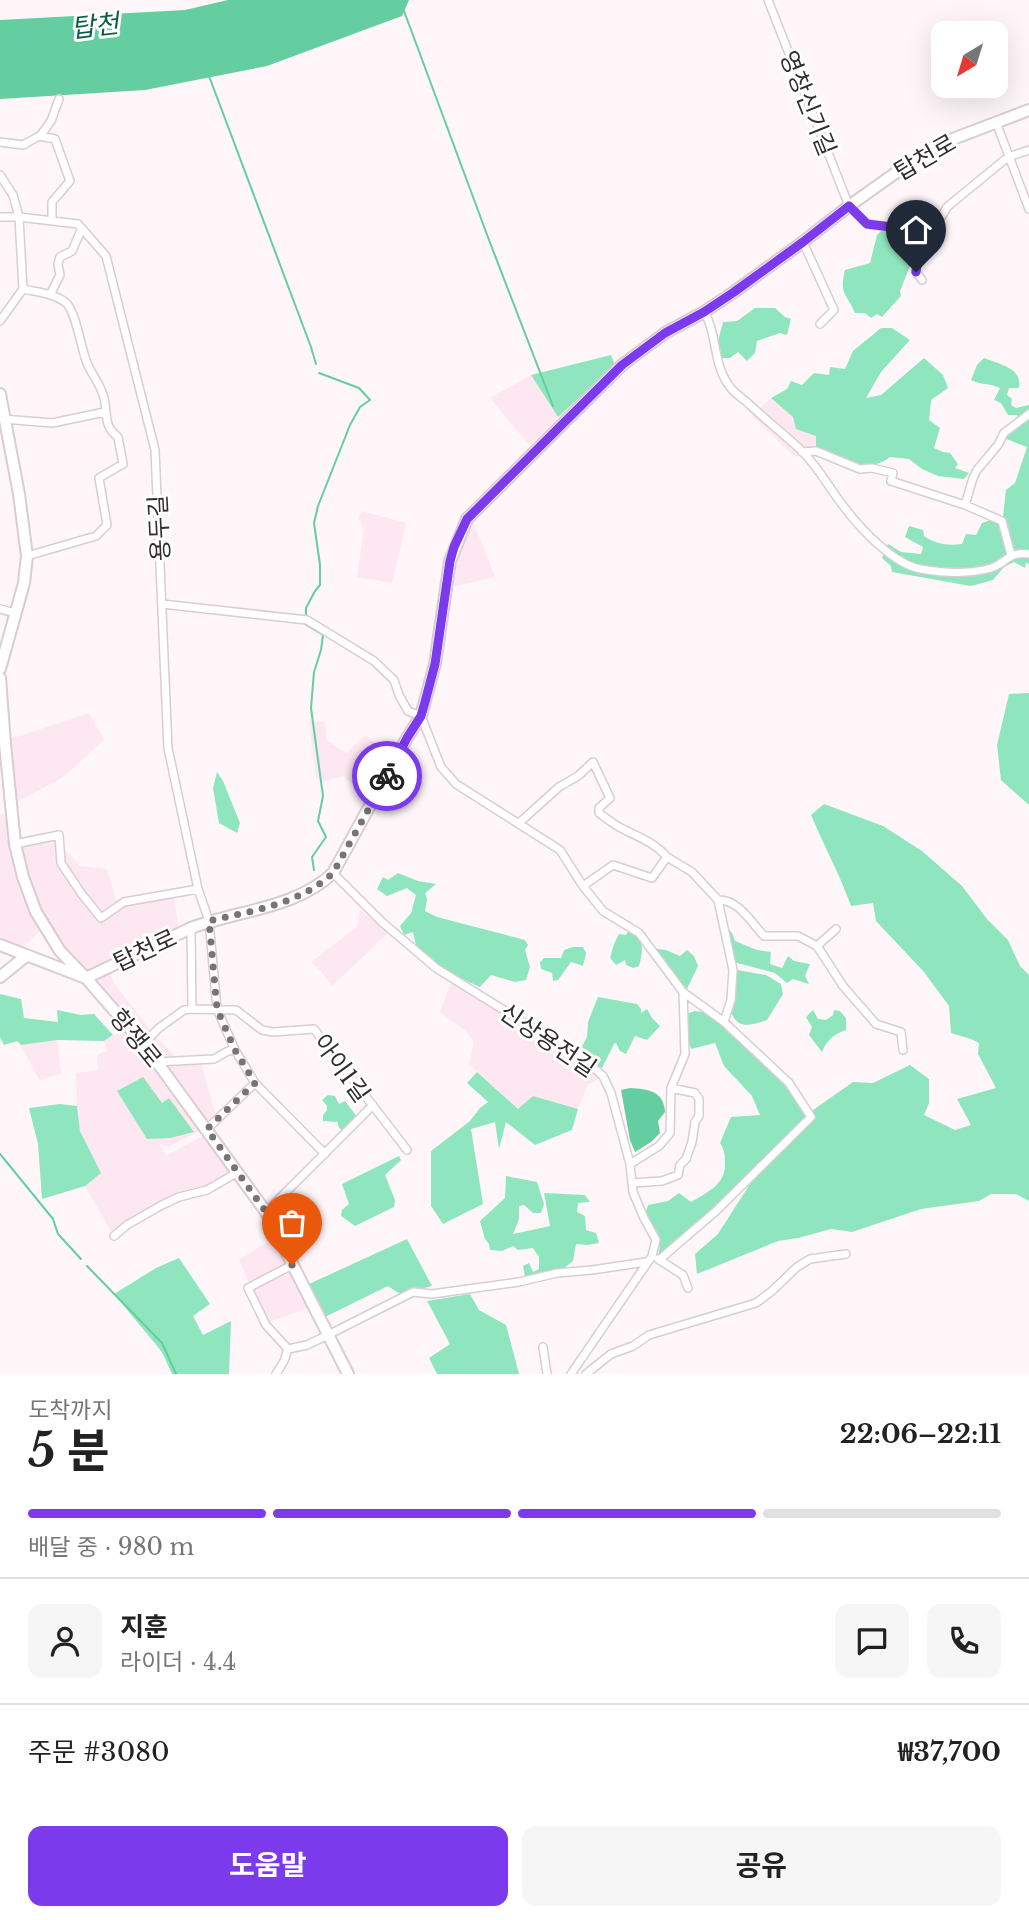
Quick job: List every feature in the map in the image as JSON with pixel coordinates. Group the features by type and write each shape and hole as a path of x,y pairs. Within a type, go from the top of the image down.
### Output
{"main road":[{"name":"탑천로","path":"0,945 86,978 191,928 291,899 321,885 333,873 421,716 435,664 450,561 467,519 622,365 665,333 704,312 925,152 1029,110"},
{"path":"0,394 19,494 27,555 24,583 0,669"},
{"name":"항쟁로","path":"0,678 15,844 36,912 60,951 143,1044 266,1212 348,1374"},
{"path":"0,977 26,956"}],"street":[{"name":"영창신기길","path":"768,0 849,206"},
{"path":"0,142 23,145 39,136 51,121 59,99"},
{"path":"996,122 1029,209"},
{"path":"39,136 55,139 70,181 52,202 51,221"},
{"path":"922,280 916,272 918,256 947,207 1008,157 1029,150"},
{"path":"0,175 13,195 19,217 23,289 0,321"},
{"path":"849,206 867,224 915,230 931,235"},
{"path":"0,217 78,224 82,228 72,251 60,257 60,275 50,295"},
{"name":"용두길","path":"82,228 106,256 155,450 168,748 198,889 209,921 217,1009 235,1050 255,1083 325,1154"},
{"path":"803,242 834,310 820,324"},
{"path":"23,289 50,295 66,303 87,364 104,399 106,423 118,437 122,464 99,478 107,525 96,536 27,555"},
{"path":"704,312 710,322 718,363 730,387 802,452 855,521 904,564 919,569 976,570 994,567 1011,555 1029,554"},
{"path":"4,419 52,422 105,412"},
{"path":"965,505 977,470 1004,433 1029,414"},
{"path":"802,452 817,451 860,469 872,468 893,473 891,481 965,505 1002,522 1011,555"},
{"path":"162,604 307,620 374,661 394,680 408,711 421,716 441,767 456,784 560,850 603,911 639,933 682,992 724,1022 789,1083 811,1117 716,1211 659,1260"},
{"path":"0,609 15,613"},
{"path":"519,823 559,787 578,776 593,762 610,798 599,808 599,813 621,829 660,849 667,857 692,872 718,900 733,970 731,1000 724,1022"},
{"path":"15,844 59,835 61,863 101,918 124,902 198,889"},
{"path":"583,886 612,865 652,878 667,857"},
{"name":"신상용전길","path":"333,873 382,922 436,968 586,1061 603,1076 611,1093 630,1164 633,1192 656,1240 649,1259"},
{"path":"718,900 733,902 764,936 798,936 817,946 844,986 876,1024 901,1032 903,1050"},
{"path":"191,928 192,1009"},
{"path":"817,946 835,929"},
{"path":"630,1164 659,1146 670,1133 671,1088 685,1055 682,992"},
{"name":"아이1길","path":"143,1044 159,1028 184,1010 192,1009 236,1010 262,1030 273,1032 314,1029 373,1105 266,1212"},
{"path":"156,1062 214,1059 235,1050"},
{"path":"207,1129 255,1083"},
{"path":"632,1184 662,1181 678,1175 680,1165 686,1159 699,1116 699,1099 695,1093 671,1088"},
{"path":"373,1105 407,1150"},
{"path":"114,1236 127,1225 162,1205 179,1197 207,1190 237,1172"},
{"path":"586,1374 611,1354 633,1346 649,1335 756,1303 810,1259 846,1254"},
{"path":"573,1373 649,1259"},
{"path":"288,1349 307,1345 413,1292 432,1294 519,1282 557,1273 592,1270 649,1259 659,1260 683,1275 688,1288"},
{"path":"288,1349 266,1325 248,1288 292,1265"},
{"path":"542,1347 547,1374"},
{"path":"276,1374 288,1349"}],"shaded area":[{"path":"884,228 907,231 895,248 916,251 900,291 901,296 882,317 877,314 871,318 865,313 855,313 844,293 843,278 845,270 870,263 877,235"},
{"path":"755,308 775,308 791,319 787,335 780,333 757,341 755,353 747,361 738,352 730,358 721,358 717,345 723,322 737,321"},
{"path":"881,328 892,328 910,340 881,372 866,398 881,395 924,358 943,375 948,388 931,400 929,420 940,428 934,448 950,453 958,464 955,468 969,473 964,479 938,476 909,459 890,457 872,465 844,461 816,448 816,436 796,429 793,417 771,398 787,389 791,381 802,385 814,373 829,375 830,367 845,369 853,351"},
{"path":"611,355 615,365 558,417 531,375"},
{"path":"984,358 1009,368 1017,376 1019,388 1009,388 1007,395 1012,399 1011,405 1016,408 1029,405 1029,564 1026,563 1025,568 1014,562 1004,567 993,580 971,586 892,572 891,566 882,558 888,544 901,552 921,554 923,547 905,537 909,526 923,530 924,536 937,543 962,544 966,534 976,535 982,523 1003,516 1006,490 1015,483 1027,447 1004,438 1021,423 1017,415 1008,415 1001,403 994,400 1000,388 971,380 977,365"},
{"path":"531,375 558,417 530,446 490,398"},
{"path":"771,398 794,417 797,429 816,436 816,448 795,457 752,416"},
{"path":"362,511 406,523 392,583 357,577 364,529 358,518"},
{"path":"473,521 495,577 449,588 452,567 463,535"},
{"path":"1029,693 1029,805 1001,780 997,745 1009,694"},
{"path":"89,713 104,740 62,778 13,804 7,740"},
{"path":"309,721 325,722 327,740 346,753 366,735 390,758 369,798 343,776 323,782 316,778"},
{"path":"217,772 240,823 237,833 219,823 213,788"},
{"path":"824,804 883,826 922,851 962,886 987,919 1008,940 1020,966 1029,975 1029,1201 1016,1194 991,1194 979,1201 921,1209 852,1232 831,1229 778,1241 697,1274 695,1254 718,1234 755,1176 808,1124 813,1110 853,1082 873,1083 910,1065 929,1079 929,1103 924,1115 955,1130 971,1125 957,1099 996,1088 978,1054 979,1043 951,1033 949,1006 924,972 876,921 873,903 851,906 811,815"},
{"path":"0,814 8,814 15,872 40,931 22,948 0,938"},
{"path":"56,841 80,866 107,869 116,900 174,897 179,930 87,974 67,955 43,918 19,847"},
{"path":"398,873 418,881 436,884 425,893 425,911 437,917 525,940 530,967 526,980 515,982 491,975 480,987 451,974 435,973 419,958 413,932 404,935 400,926 411,913 416,895 407,888 387,896 377,889 383,877 388,880"},
{"path":"360,910 389,932 332,986 311,962 357,927"},
{"path":"725,926 735,941 757,950 771,952 770,964 782,968 788,956 794,961 810,964 805,976 809,984 793,979 787,983 775,973 733,962"},
{"path":"629,930 638,936 642,945 639,966 633,968 626,965 625,960 616,965 610,958 619,934 626,935"},
{"path":"583,947 586,953 583,966 571,962 558,980 553,981 552,973 541,969 540,962 544,958 561,958 564,950"},
{"path":"644,947 666,950 680,956 687,950 694,956 698,966 687,989 679,993"},
{"path":"737,970 766,975 781,984 783,994 767,1020 745,1025 736,1021 733,1016 728,1000 737,986"},
{"path":"109,971 114,983 155,1036 183,1064 201,1063 216,1116 207,1124 92,982"},
{"path":"451,983 547,1041 600,1078 588,1085 578,1109 533,1096 518,1109 469,1064 474,1042 467,1032 440,1012"},
{"path":"0,994 21,999 24,1018 58,1022 57,1010 81,1015 94,1014 113,1035 104,1041 57,1040 21,1045 17,1041 4,1045 0,1037"},
{"path":"598,997 637,1004 641,1013 647,1009 660,1026 647,1040 635,1036 626,1054 614,1044 602,1068 579,1052 587,1037 588,1022"},
{"path":"813,1010 818,1019 826,1020 833,1015 834,1010 840,1011 846,1018 846,1030 831,1038 822,1052 809,1035 812,1027 806,1017"},
{"path":"702,1012 735,1034 785,1081 807,1117 750,1171 732,1199 683,1240 675,1251 658,1257 660,1246 645,1214 648,1205 668,1201 679,1193 691,1202 714,1188 724,1172 724,1154 720,1143 731,1117 760,1115 752,1096 724,1066 715,1043 691,1049 686,1014"},
{"path":"124,1029 200,1131 168,1147 159,1143 166,1156 204,1135 230,1174 205,1188 176,1196 111,1231 85,1186 101,1173 80,1131 76,1073 98,1070 97,1055 108,1051 104,1041"},
{"path":"57,1040 61,1074 39,1080 21,1045"},
{"path":"477,1072 518,1109 533,1096 578,1109 572,1130 535,1145 506,1122 499,1149 495,1122 471,1129 483,1204 443,1224 431,1206 431,1151 470,1121 488,1102 467,1083"},
{"path":"143,1077 162,1103 169,1098 194,1132 170,1138 147,1139 117,1091"},
{"path":"328,1095 335,1096 339,1104 345,1101 358,1118 343,1132 338,1122 323,1121 327,1106 322,1100"},
{"path":"60,1104 77,1106 80,1131 101,1173 85,1186 42,1199 38,1144 29,1108"},
{"path":"399,1156 401,1160 385,1175 395,1200 394,1207 355,1226 341,1216 342,1210 349,1204 342,1184"},
{"path":"506,1176 537,1182 544,1204 541,1213 533,1213 524,1205 519,1206 519,1219 513,1234 550,1226 544,1193 585,1195 590,1202 578,1203 577,1212 585,1216 586,1230 596,1233 599,1243 576,1244 573,1261 554,1276 526,1283 523,1266 529,1263 533,1272 539,1269 539,1257 533,1248 518,1250 513,1246 502,1251 490,1250 480,1221 505,1198"},
{"path":"312,1200 319,1222 283,1241 273,1221"},
{"path":"274,1238 310,1307 267,1323 239,1260"},
{"path":"407,1239 432,1286 400,1294 388,1286 325,1317 309,1284"},
{"path":"179,1258 210,1304 193,1316 203,1335 231,1321 229,1374 172,1374 162,1352 114,1294 156,1268"},
{"path":"470,1294 479,1310 506,1325 519,1374 437,1374 429,1358 450,1344 427,1301"}],"water":[{"name":"탑천","path":"228,0 409,0 402,16 267,66 145,90 0,99 0,20 185,10"},
{"path":"630,1088 654,1092 662,1100 665,1112 658,1121 660,1133 635,1152 630,1140 621,1090"}],"waterway":[{"path":"404,11 553,406"},
{"path":"209,76 316,364"},
{"path":"306,615 306,608 320,585 314,523 318,506 350,425 360,407 370,400 359,388 319,373"},
{"path":"305,624 323,635 314,672 311,708 323,796 318,821 326,837 312,857 314,870"},
{"path":"0,1154 53,1219 58,1234 81,1259"},
{"path":"87,1266 162,1343 176,1374"}],"way so far":[{"path":"292,1265 266,1212 207,1129 255,1083 235,1050 217,1009 209,921 267,907 321,885 333,873 387,776"}],"route":[{"path":"387,776 421,716 435,664 450,561 467,519 622,365 665,333 734,292 849,206 867,224 915,230 931,235 918,256 916,272"}]}
